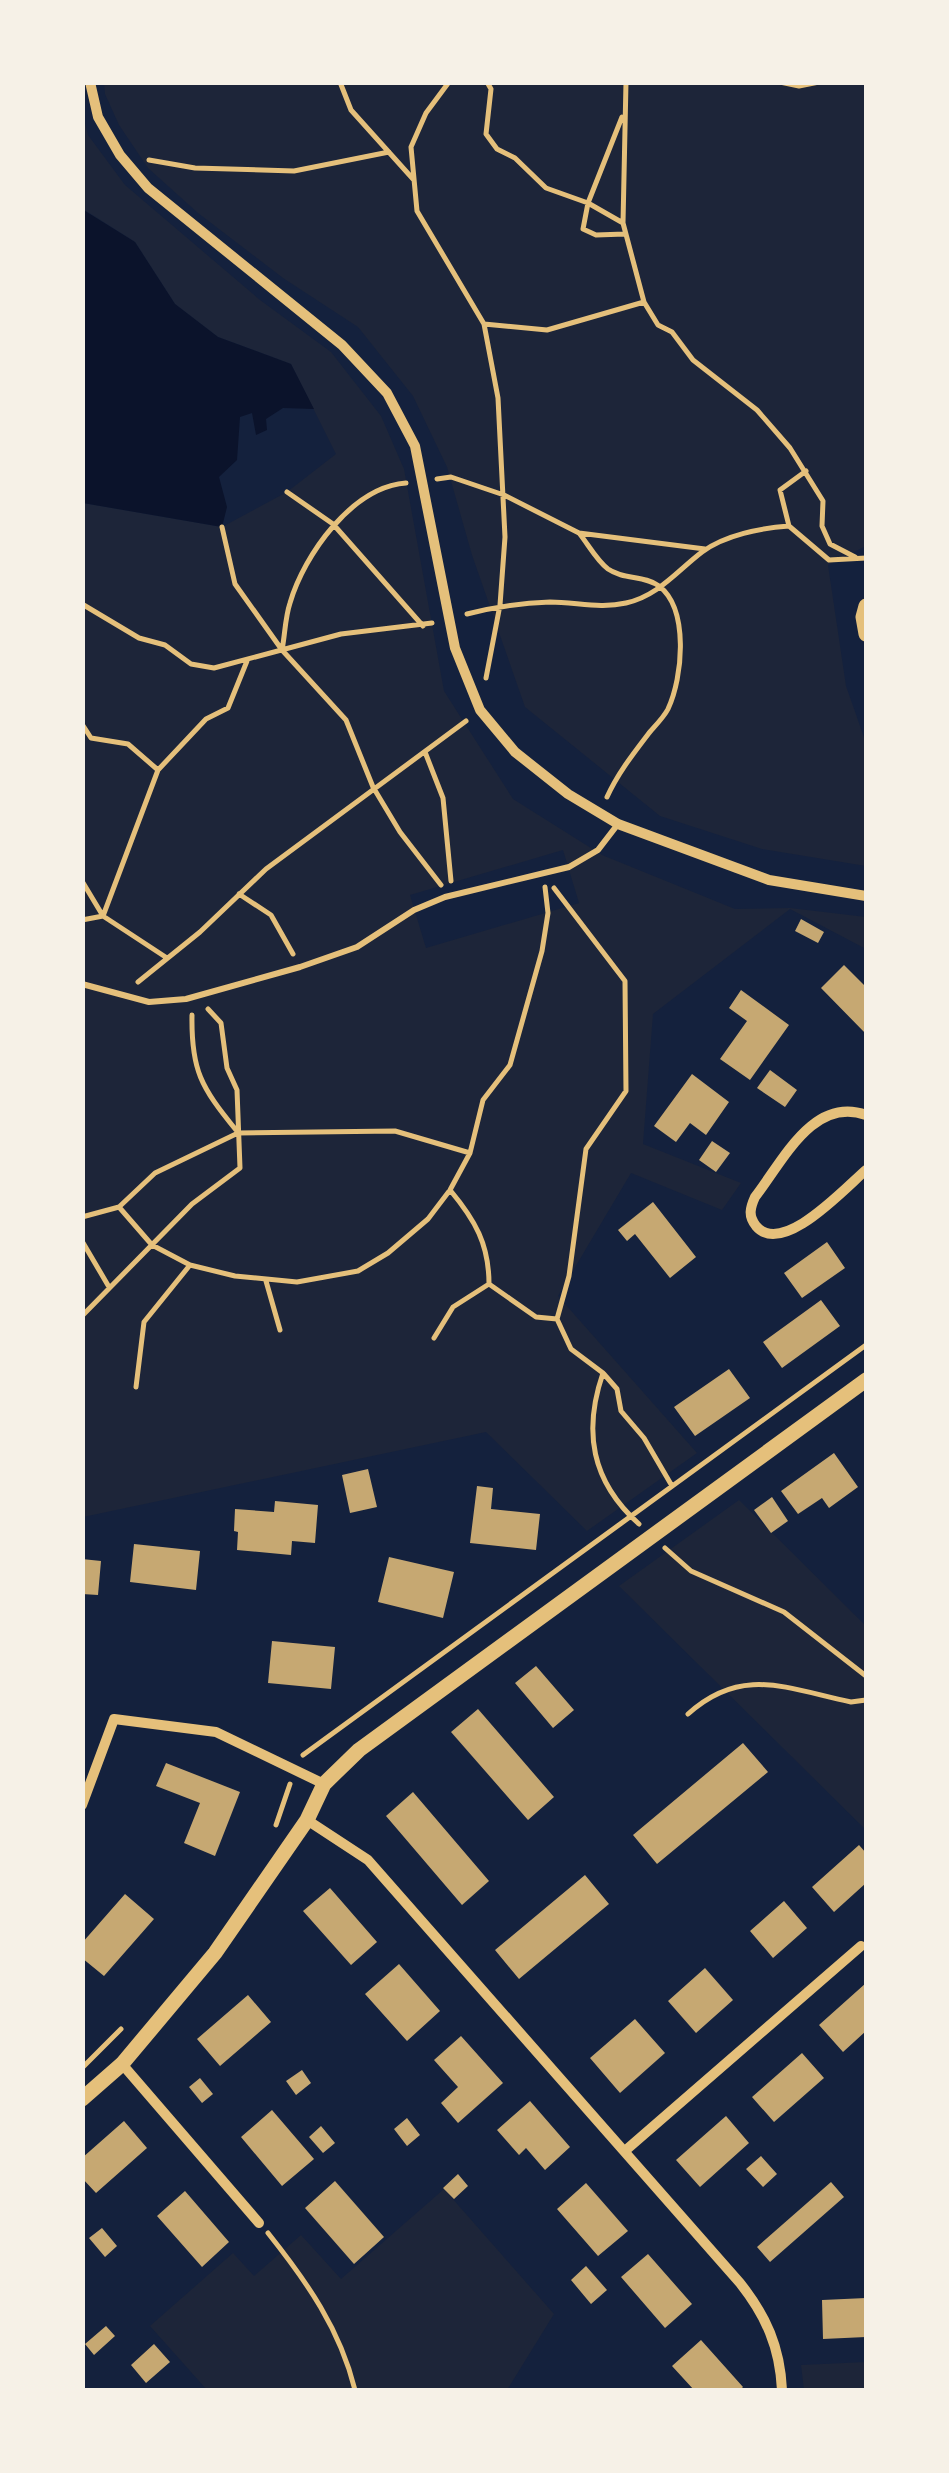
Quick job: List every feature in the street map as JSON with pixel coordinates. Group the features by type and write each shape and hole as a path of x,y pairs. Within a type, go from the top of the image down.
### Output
{"street":[{"path":"90,82 98,117 120,155 148,188 354,357 387,393 415,446 455,648 480,710 516,752 568,794 618,824 768,880 866,896"},
{"path":"866,606 866,634"},
{"path":"866,1114 834,1111 813,1123 755,1197 750,1209 752,1221 764,1234 778,1237 795,1230 866,1170"},
{"path":"82,2100 122,2064 215,1954 307,1820 324,1784 358,1750 866,1380"},
{"path":"82,1805 114,1720 216,1732 324,1784"},
{"path":"307,1820 368,1860 626,2150 764,2313 776,2345 782,2390"},
{"path":"626,2150 864,1944"},
{"path":"122,2064 260,2223"}],"lane":[{"path":"82,984 149,1002 186,1000 300,966 356,947 414,910 449,896 569,868 598,850 618,824"}],"path":[{"path":"340,82 351,110 414,180"},
{"path":"120,996 266,869 480,710 500,605 505,537 498,398 484,324 416,210 411,148 426,113 450,82"},
{"path":"487,82 490,90 486,134 496,148 515,158 546,188 588,203 623,223"},
{"path":"626,82 623,223 644,302 658,325 672,332 692,360 756,410 806,471 823,501 822,526 830,544 855,557"},
{"path":"780,82 799,86 819,82"},
{"path":"625,109 588,203 582,229 589,234 625,234"},
{"path":"120,155 196,168 294,171 388,152"},
{"path":"484,324 547,330 644,302"},
{"path":"806,471 780,490 789,526 829,560 866,558"},
{"path":"282,650 290,602 333,524 363,499 393,484 451,477 504,495 579,533 706,549"},
{"path":"82,604 139,638 165,645 191,664 214,668 341,634 423,626 333,524 287,492"},
{"path":"450,619 500,605 554,602 585,607 628,603 662,588 706,549 760,528 789,526"},
{"path":"222,527 235,584 282,650 346,720 374,787 400,832 449,896"},
{"path":"579,533 608,568 662,588 676,608 680,625 677,670 668,709 617,774 599,813"},
{"path":"103,916 158,770 206,719 228,708 247,661"},
{"path":"82,724 91,738 128,744 158,770"},
{"path":"425,752 443,798 449,896"},
{"path":"119,1207 152,1245 190,1265 266,1281 298,1282 358,1271 388,1253 428,1220 450,1190 470,1153 483,1100 510,1065 548,913 543,874"},
{"path":"543,874 625,982 626,1091 586,1150 569,1276 557,1319 572,1349 603,1372 617,1390 621,1410 644,1438 672,1486"},
{"path":"82,881 103,916 167,958"},
{"path":"239,894 271,915 300,966"},
{"path":"82,920 103,916"},
{"path":"82,1316 192,1204 240,1168 236,1090 227,1068 220,1022 196,996"},
{"path":"186,1000 192,1016 190,1040 196,1068 212,1101 238,1133"},
{"path":"82,1216 119,1207 155,1173 238,1133 395,1131 470,1153"},
{"path":"450,1190 482,1233 489,1284"},
{"path":"82,1242 109,1287"},
{"path":"136,1387 144,1322 190,1265"},
{"path":"266,1281 280,1330"},
{"path":"489,1284 536,1317 557,1319"},
{"path":"434,1338 453,1307 489,1284"},
{"path":"603,1372 592,1406 591,1426 598,1462 618,1504 690,1571 784,1612 866,1676"},
{"path":"688,1714 707,1696 752,1682 851,1702 866,1700"},
{"path":"260,2223 310,2286 348,2364 354,2390"}],"shaded area":[{"path":"104,83 866,83 866,546 828,565 846,686 866,743 866,866 762,849 660,816 525,707 472,555 447,467 413,396 358,327 283,278 198,213 148,168 119,125"},
{"path":"82,111 88,135 125,185 260,300 331,352 381,416 404,469 444,691 513,799 602,855 735,909 790,908 866,917 866,949 790,909 653,1014 643,1144 741,1183 722,1210 631,1173 558,1296 697,1453 587,1531 486,1432 83,1517 83,503 222,527 287,492 336,454 291,364 218,337 175,304 135,242 83,209","holes":["563,850 579,903 426,948 410,895"]},
{"path":"82,209 135,242 175,304 218,337 291,364 314,409 283,408 266,419 267,430 256,435 252,413 240,417 237,460 219,477 227,507 222,527 83,503"},
{"path":"739,1500 866,1626 866,1830 619,1586"},
{"path":"444,2189 554,2314 507,2390 207,2390 150,2326 233,2253 254,2276 301,2235 341,2279"},
{"path":"866,2362 866,2390 804,2390 801,2365"}],"building":[{"path":"801,919 824,932 818,943 795,931"},
{"path":"844,965 866,987 866,1034 821,988"},
{"path":"741,990 789,1025 750,1080 720,1059 747,1021 729,1008"},
{"path":"770,1070 797,1090 785,1107 757,1088"},
{"path":"692,1074 729,1102 706,1135 690,1123 676,1142 654,1126"},
{"path":"712,1141 730,1153 716,1172 699,1160"},
{"path":"653,1202 696,1257 670,1278 635,1234 627,1241 618,1230"},
{"path":"827,1242 845,1268 802,1298 784,1273"},
{"path":"821,1300 840,1326 782,1368 763,1342"},
{"path":"729,1369 750,1398 695,1436 674,1407"},
{"path":"834,1453 858,1487 829,1508 822,1498 798,1514 781,1491"},
{"path":"368,1469 377,1507 350,1513 342,1475"},
{"path":"477,1486 493,1488 491,1509 540,1514 536,1550 470,1543"},
{"path":"772,1497 788,1521 771,1533 754,1510"},
{"path":"275,1501 318,1505 315,1543 292,1541 291,1555 237,1550 235,1509 274,1512"},
{"path":"134,1544 200,1551 196,1590 130,1582"},
{"path":"389,1557 454,1572 443,1618 378,1602"},
{"path":"82,1559 101,1561 98,1595 82,1594"},
{"path":"272,1641 335,1647 331,1689 268,1683"},
{"path":"536,1666 574,1710 553,1728 515,1683"},
{"path":"478,1709 554,1797 528,1820 451,1732"},
{"path":"743,1743 768,1772 657,1864 633,1835"},
{"path":"166,1763 240,1792 215,1856 184,1843 200,1803 156,1786"},
{"path":"413,1792 489,1881 462,1905 386,1816"},
{"path":"859,1845 866,1853 866,1883 834,1912 812,1887"},
{"path":"585,1875 609,1904 519,1979 495,1950"},
{"path":"330,1888 377,1942 351,1965 303,1911"},
{"path":"125,1894 154,1919 104,1976 82,1958 82,1943"},
{"path":"784,1901 807,1928 773,1958 750,1931"},
{"path":"399,1964 440,2011 407,2041 365,1994"},
{"path":"705,1968 733,2000 696,2033 668,2001"},
{"path":"866,1983 866,2031 843,2052 819,2025"},
{"path":"248,1995 271,2022 220,2066 197,2039"},
{"path":"635,2019 665,2053 620,2093 590,2058"},
{"path":"461,2036 503,2083 458,2123 441,2103 458,2087 434,2060"},
{"path":"802,2053 824,2078 774,2122 752,2097"},
{"path":"302,2070 311,2083 296,2095 286,2081"},
{"path":"200,2078 213,2094 202,2103 189,2087"},
{"path":"530,2101 570,2147 545,2170 526,2148 519,2155 497,2130"},
{"path":"272,2110 314,2159 282,2186 241,2137"},
{"path":"726,2116 749,2143 700,2187 676,2160"},
{"path":"407,2118 420,2135 407,2146 394,2129"},
{"path":"124,2121 147,2148 96,2193 82,2178 82,2158"},
{"path":"321,2126 335,2143 323,2153 309,2137"},
{"path":"761,2156 777,2174 763,2187 746,2169"},
{"path":"458,2174 468,2186 454,2199 443,2188"},
{"path":"335,2181 384,2237 354,2264 305,2208"},
{"path":"831,2182 844,2197 770,2262 757,2247"},
{"path":"586,2183 628,2231 598,2256 557,2209"},
{"path":"185,2191 229,2242 202,2267 157,2216"},
{"path":"102,2228 117,2246 105,2257 89,2238"},
{"path":"648,2254 692,2304 665,2328 621,2277"},
{"path":"586,2266 607,2290 591,2304 571,2280"},
{"path":"866,2298 866,2337 823,2339 822,2300"},
{"path":"106,2326 115,2336 94,2355 85,2344"},
{"path":"701,2340 743,2387 740,2390 694,2390 672,2366"},
{"path":"154,2344 170,2362 146,2383 131,2365"}]}
